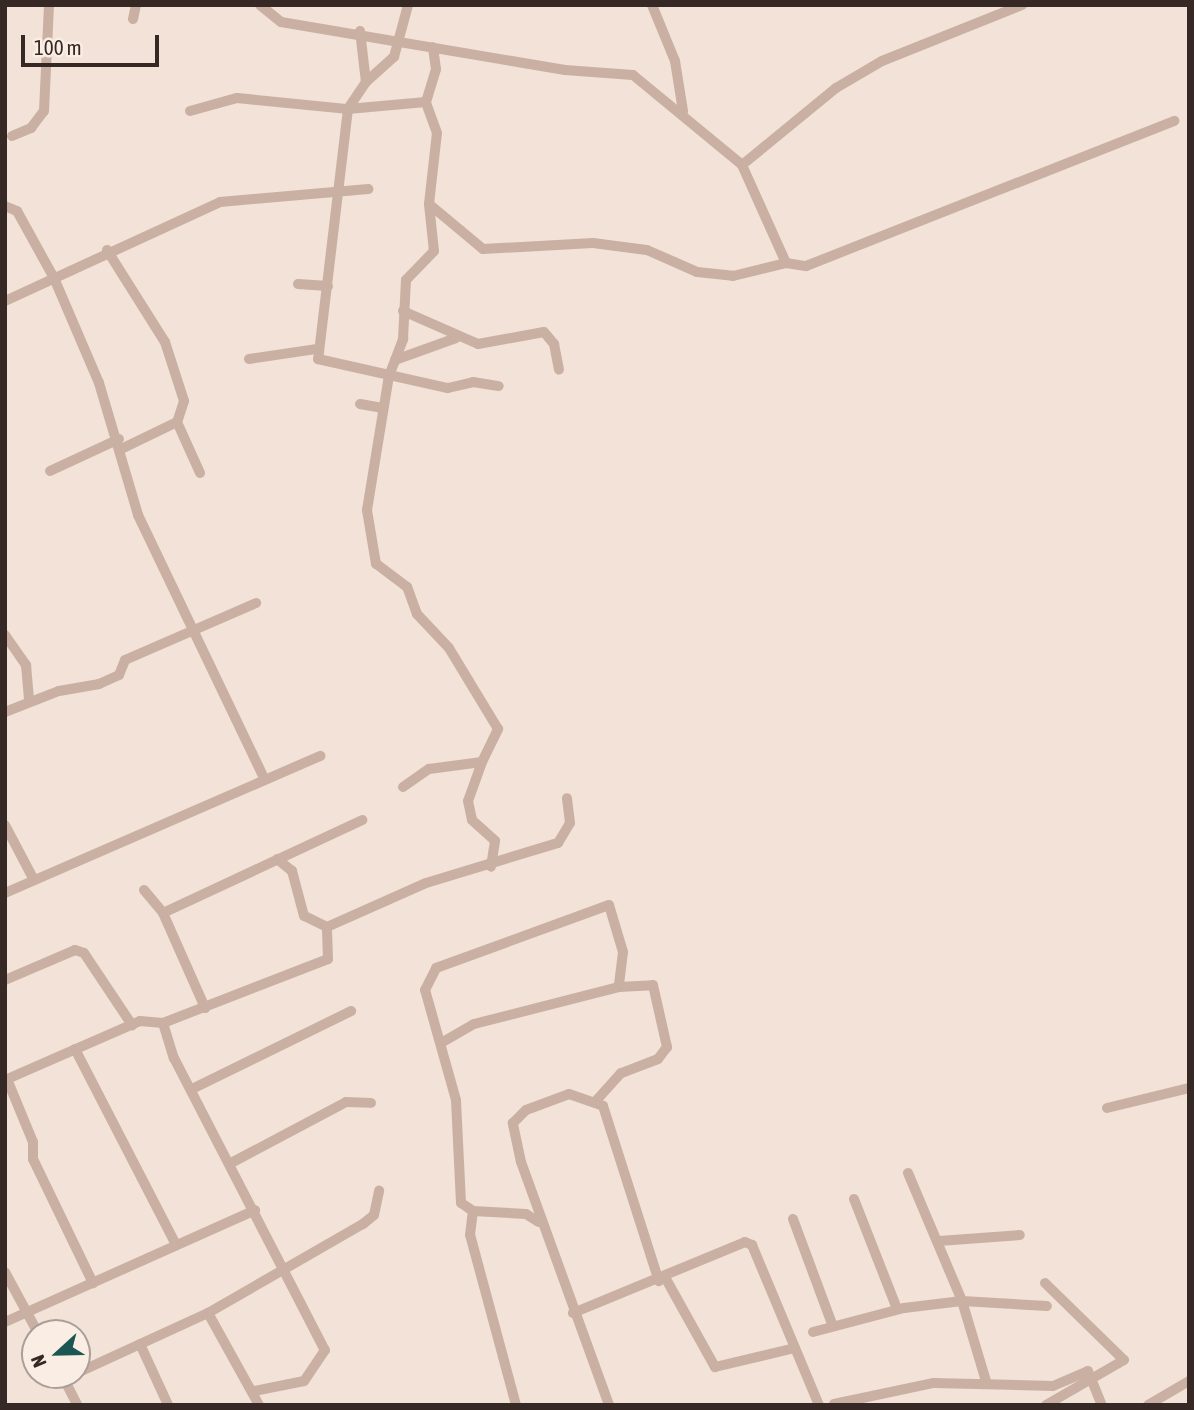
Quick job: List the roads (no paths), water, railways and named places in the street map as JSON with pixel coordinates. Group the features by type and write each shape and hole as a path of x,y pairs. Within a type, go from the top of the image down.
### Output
{"street":[{"path":"12,135 31,128 44,111 49,5"},
{"path":"133,19 136,5"},
{"path":"260,5 281,22 360,31 433,47 633,75 684,111 742,165 786,263"},
{"path":"408,5 403,41 366,82 348,109 335,194 326,324 317,349 324,364 448,388 473,382 499,386"},
{"path":"652,5 676,61 684,111"},
{"path":"742,165 836,89 882,61 1022,5"},
{"path":"360,31 366,82"},
{"path":"433,47 436,69 426,102 437,132 429,204 434,251 406,280 395,360 383,408 367,510 376,564 407,587 417,614 449,648 498,729 468,801 472,820 495,841 491,867"},
{"path":"190,111 257,97 284,106 348,109 426,102"},
{"path":"429,204 483,249 593,243 647,250 697,272 733,276 786,263 806,265 1174,121"},
{"path":"5,301 107,250 220,202 368,189"},
{"path":"5,206 17,211 54,278 120,444 138,515 198,628 264,778"},
{"path":"107,250 165,342 184,401 177,422 200,473"},
{"path":"298,284 328,286"},
{"path":"403,311 456,338 478,344 544,332 554,344 559,370"},
{"path":"395,360 456,338"},
{"path":"249,359 317,349"},
{"path":"360,404 383,408"},
{"path":"50,471 177,422"},
{"path":"5,712 29,700 99,684 119,675 125,660 256,603"},
{"path":"5,635 26,665 29,700"},
{"path":"5,893 264,778 320,756"},
{"path":"403,786 429,769 482,762"},
{"path":"277,859 292,871 304,916 327,927 426,883 491,867 558,843 569,823 567,798"},
{"path":"163,914 362,820"},
{"path":"5,825 34,880"},
{"path":"144,890 163,914 205,1008"},
{"path":"539,1222 526,1214 472,1211 461,1203 456,1100 425,990 436,968 609,905 624,952 619,987"},
{"path":"93,1283 33,1159 33,1142 6,1079 132,1025 163,1023 328,959 327,927"},
{"path":"5,980 75,950 84,953 132,1025"},
{"path":"441,1043 474,1024 619,987 653,985 667,1047 658,1059 621,1073 596,1101"},
{"path":"194,1088 351,1011"},
{"path":"163,1023 174,1058 194,1088 324,1350 323,1360 304,1381 254,1391"},
{"path":"75,1049 176,1245"},
{"path":"1107,1108 1189,1088"},
{"path":"609,1405 539,1222 513,1123 526,1110 569,1094 596,1101 613,1131 663,1280 715,1367 794,1348"},
{"path":"231,1163 346,1102 371,1103"},
{"path":"908,1172 962,1301 986,1381"},
{"path":"91,1365 208,1313 284,1271 374,1215 379,1191"},
{"path":"855,1199 897,1310"},
{"path":"5,1322 255,1210"},
{"path":"472,1211 470,1235 516,1405"},
{"path":"793,1219 832,1324"},
{"path":"939,1241 1020,1235"},
{"path":"573,1313 663,1280 719,1247 752,1245 819,1405"},
{"path":"5,1272 30,1319"},
{"path":"1045,1283 1123,1356 1121,1364 1091,1377 1046,1405"},
{"path":"813,1332 832,1324 897,1310 962,1301 1047,1306"},
{"path":"208,1313 254,1391 259,1405"},
{"path":"140,1344 168,1405"},
{"path":"834,1404 986,1381 1053,1386 1091,1377"},
{"path":"1091,1377 1102,1405"},
{"path":"1147,1405 1189,1381"},
{"path":"1053,1386 1058,1397"}]}
